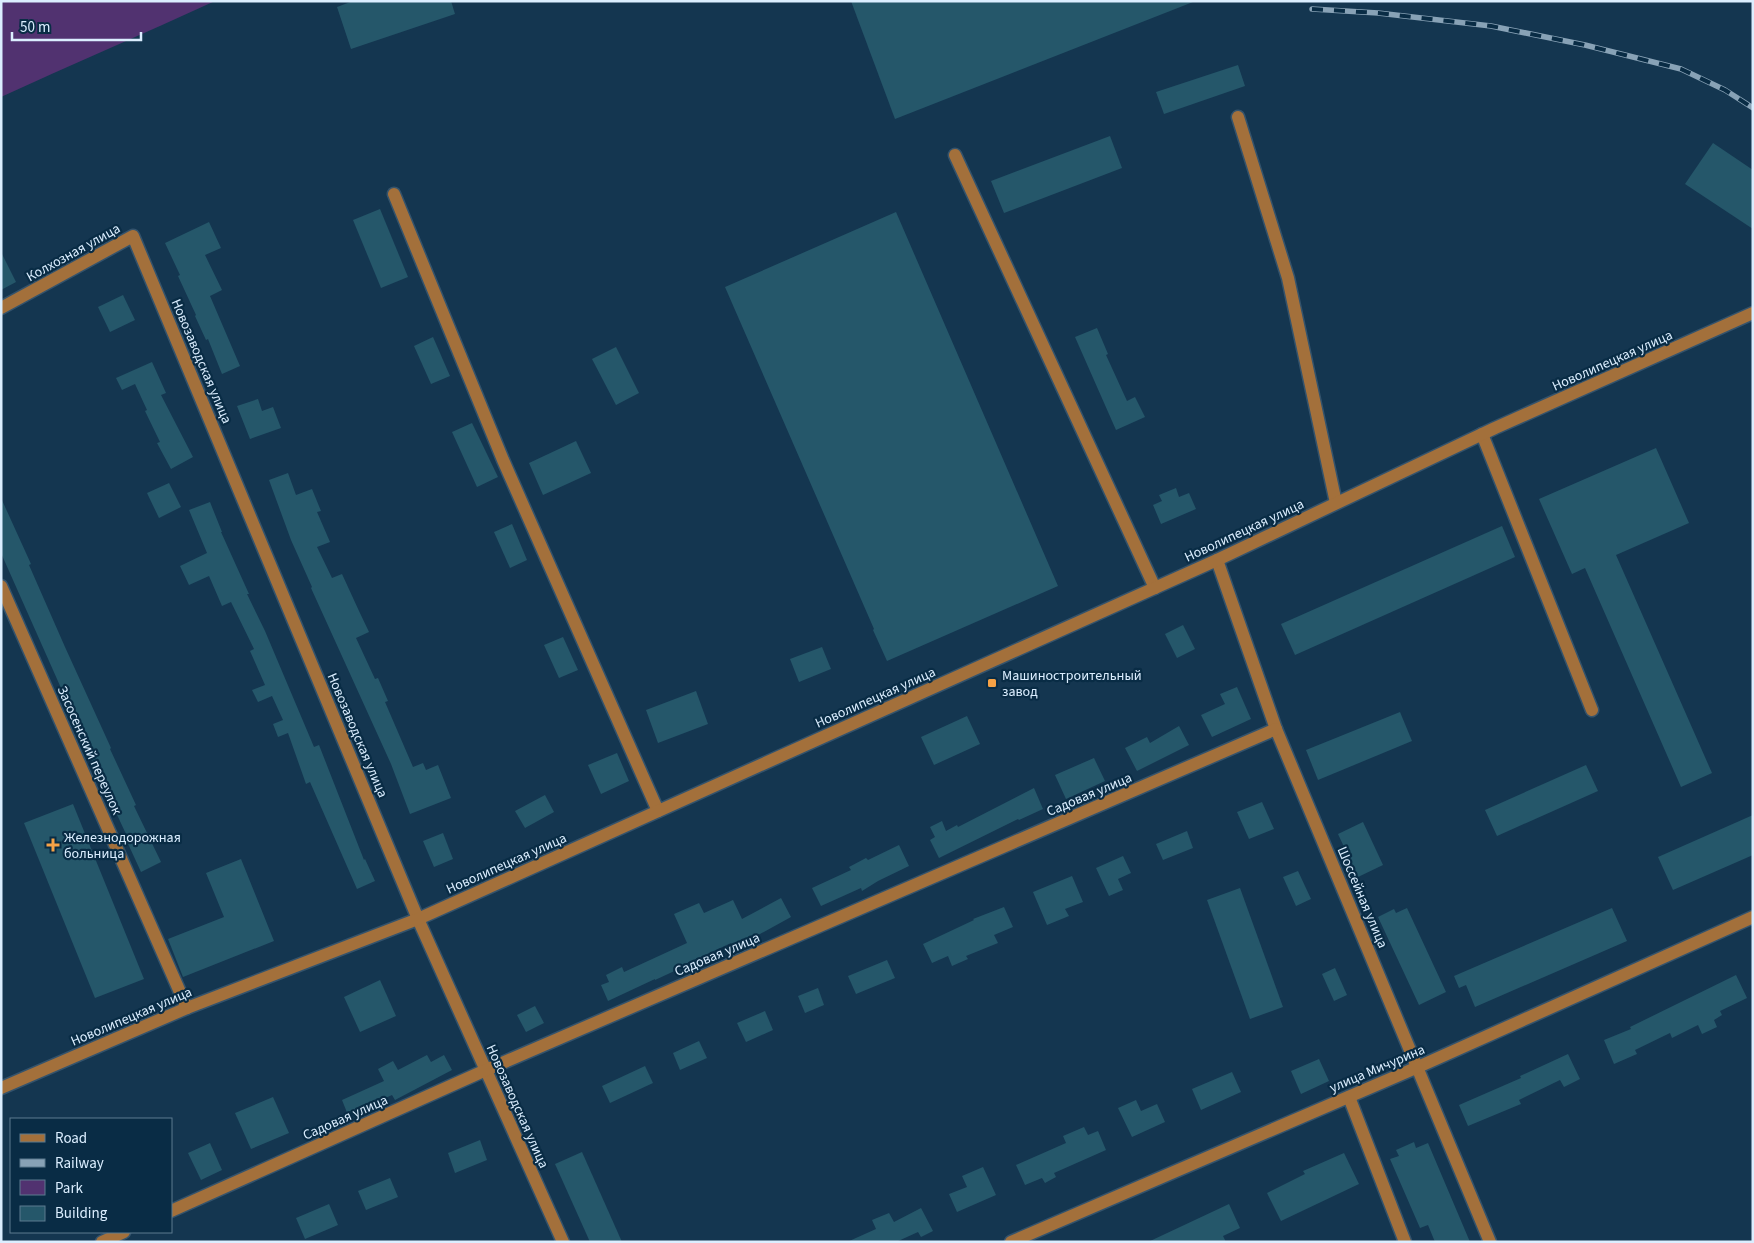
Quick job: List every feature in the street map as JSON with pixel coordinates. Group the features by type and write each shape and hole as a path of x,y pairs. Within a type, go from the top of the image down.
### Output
{"street":[{"path":"1238,117 1288,278 1336,503"},
{"path":"955,155 1155,588"},
{"path":"394,194 503,460 658,811"},
{"name":"Колхозная улица","path":"1,308 133,236"},
{"name":"Новозаводская улица","path":"133,236 418,919 562,1242"},
{"name":"Новолипецкая улица","path":"1,1088 187,1008 418,919 1217,560 1482,434 1753,313"},
{"path":"1482,434 1592,710"},
{"name":"Шоссейная улица","path":"1217,560 1276,729 1490,1242"},
{"name":"Засосенский переулок","path":"1,586 187,1008"},
{"name":"Садовая улица","path":"172,1211 486,1070 1276,729"},
{"name":"улица Мичурина","path":"1011,1242 1418,1067 1753,917"},
{"path":"1349,1097 1405,1242"},
{"path":"102,1242 122,1233"}],"green space":[{"path":"1,1 215,1 1,97"}],"building":[{"path":"353,1 451,1 455,14 351,49 337,7"},
{"path":"851,1 1192,1 1193,2 895,119"},
{"path":"1238,65 1245,86 1164,114 1156,92"},
{"path":"1110,136 1122,168 1004,213 991,181"},
{"path":"1713,143 1753,170 1753,229 1685,184"},
{"path":"380,209 408,277 381,288 353,220"},
{"path":"896,212 1058,586 887,661 725,287"},
{"path":"209,222 221,248 205,255 222,290 210,296 240,366 222,374 208,339 206,340 195,316 178,276 180,275 165,243"},
{"path":"1,252 16,282 1,290"},
{"path":"123,295 135,320 110,332 98,307"},
{"path":"1097,328 1108,354 1106,355 1127,401 1135,397 1145,417 1116,430 1075,337"},
{"path":"433,337 450,376 431,384 414,346"},
{"path":"616,347 639,393 616,405 592,359"},
{"path":"152,362 166,393 161,395 193,457 171,469 157,443 160,442 145,411 147,410 135,384 122,390 116,378"},
{"path":"258,399 262,411 273,407 281,428 250,439 237,406"},
{"path":"472,423 498,477 477,487 452,432"},
{"path":"576,441 591,473 543,495 529,463"},
{"path":"1656,448 1689,523 1616,555 1712,773 1681,787 1585,568 1572,574 1539,499"},
{"path":"288,473 296,495 312,489 321,511 317,512 330,542 317,547 332,578 342,574 369,632 356,638 375,679 378,678 388,701 385,702 413,767 423,763 426,770 438,765 451,798 410,814 391,764 311,588 269,480"},
{"path":"169,483 181,507 159,518 147,493"},
{"path":"1176,488 1179,497 1189,493 1196,509 1161,524 1153,505 1162,501 1159,495"},
{"path":"1,498 136,805 134,806 161,862 141,872 124,835 126,834 71,716 73,715 1,553"},
{"path":"210,502 221,532 249,594 247,594 265,631 314,747 319,745 364,860 375,881 357,889 310,782 306,784 288,733 278,737 273,724 283,720 272,696 258,702 252,690 265,685 250,651 254,649 231,602 222,606 209,576 189,585 180,566 207,553 189,510"},
{"path":"512,524 527,560 510,568 494,532"},
{"path":"1502,526 1515,557 1295,655 1281,624"},
{"path":"1183,625 1195,649 1177,658 1165,634"},
{"path":"563,637 578,670 559,678 544,645"},
{"path":"822,647 831,669 799,682 790,659"},
{"path":"1237,687 1251,719 1212,737 1201,715 1225,704 1220,694"},
{"path":"696,691 708,724 658,743 646,710"},
{"path":"1400,712 1412,741 1318,780 1306,750"},
{"path":"967,716 980,744 934,765 921,737"},
{"path":"1179,726 1189,745 1137,771 1125,748 1147,737 1150,743"},
{"path":"617,753 629,781 601,794 588,765"},
{"path":"1094,758 1105,781 1066,799 1055,775"},
{"path":"1586,765 1598,791 1497,836 1485,810"},
{"path":"1034,788 1043,809 1018,819 939,858 930,840 935,837 930,827 942,821 946,831 957,825 958,827"},
{"path":"545,795 554,812 525,828 515,811"},
{"path":"1262,802 1274,829 1249,839 1237,812"},
{"path":"73,804 144,979 95,998 24,823"},
{"path":"1753,815 1753,855 1673,890 1658,857"},
{"path":"1363,822 1383,865 1358,877 1338,834"},
{"path":"1187,831 1193,848 1163,860 1156,844"},
{"path":"443,833 453,859 434,867 423,841"},
{"path":"899,845 909,866 862,891 861,888 821,906 812,888 851,870 849,867 866,858 868,860"},
{"path":"1123,856 1131,873 1118,879 1123,890 1109,896 1096,868"},
{"path":"241,859 274,941 183,977 168,939 224,917 206,873"},
{"path":"1298,871 1311,899 1296,906 1283,877"},
{"path":"1072,876 1083,902 1065,909 1069,916 1047,925 1033,892"},
{"path":"1240,888 1283,1007 1250,1019 1207,900"},
{"path":"781,898 791,917 751,939 733,947 731,943 608,1001 601,985 609,982 606,975 622,967 624,972 687,943 674,914 699,903 704,913 733,900 742,919"},
{"path":"1004,907 1013,927 994,935 998,943 966,956 968,959 952,966 948,956 932,963 923,944 973,919"},
{"path":"1407,908 1446,992 1419,1005 1378,917 1394,909 1396,913"},
{"path":"1612,908 1627,941 1475,1007 1466,985 1459,988 1454,976"},
{"path":"887,960 895,978 856,994 848,976"},
{"path":"1335,968 1347,995 1334,1001 1322,974"},
{"path":"1736,975 1747,998 1720,1011 1722,1015 1714,1020 1717,1027 1702,1034 1698,1025 1672,1038 1670,1033 1635,1050 1637,1054 1614,1064 1604,1040 1631,1029 1630,1027"},
{"path":"380,980 396,1016 360,1032 344,997"},
{"path":"818,988 824,1005 805,1013 798,996"},
{"path":"535,1006 544,1023 526,1032 517,1015"},
{"path":"765,1011 773,1030 746,1042 737,1023"},
{"path":"699,1041 707,1058 680,1070 673,1053"},
{"path":"1568,1054 1580,1079 1564,1087 1560,1080 1519,1100 1521,1104 1468,1126 1459,1105 1521,1078 1520,1076"},
{"path":"427,1055 431,1062 444,1055 452,1070 395,1100 392,1095 348,1115 342,1100 384,1081 378,1069 393,1061 398,1070"},
{"path":"1319,1059 1329,1081 1301,1094 1291,1071"},
{"path":"645,1066 653,1083 610,1103 602,1086"},
{"path":"1232,1072 1241,1092 1201,1110 1192,1089"},
{"path":"273,1097 289,1133 251,1149 235,1113"},
{"path":"1136,1100 1141,1111 1157,1104 1165,1122 1132,1137 1118,1108"},
{"path":"1084,1127 1088,1135 1098,1131 1106,1150 1054,1173 1056,1177 1045,1183 1042,1178 1025,1185 1016,1165 1066,1143 1063,1136"},
{"path":"480,1140 487,1160 455,1173 448,1153"},
{"path":"1414,1142 1416,1148 1428,1143 1470,1242 1435,1242 1428,1225 1420,1228 1390,1159 1399,1156 1396,1150"},
{"path":"210,1143 222,1170 201,1180 188,1153"},
{"path":"582,1152 622,1242 590,1242 555,1164"},
{"path":"1344,1153 1359,1184 1281,1221 1267,1193 1305,1174 1303,1171"},
{"path":"983,1167 996,1195 957,1212 949,1194 967,1187 962,1176"},
{"path":"390,1178 398,1197 366,1210 358,1191"},
{"path":"329,1204 338,1225 305,1239 296,1218"},
{"path":"1229,1204 1240,1228 1223,1236 1226,1242 1148,1242"},
{"path":"921,1208 933,1231 921,1237 918,1232 896,1242 847,1242 876,1229 872,1220 889,1213 894,1222"}],"railway":[{"path":"1312,9 1378,13 1491,26 1585,45 1681,69 1725,90 1753,108"}],"place":[{"name":"Машиностроительный завод","path":"992,683"},
{"name":"Железнодорожная больница","path":"53,845"}]}
